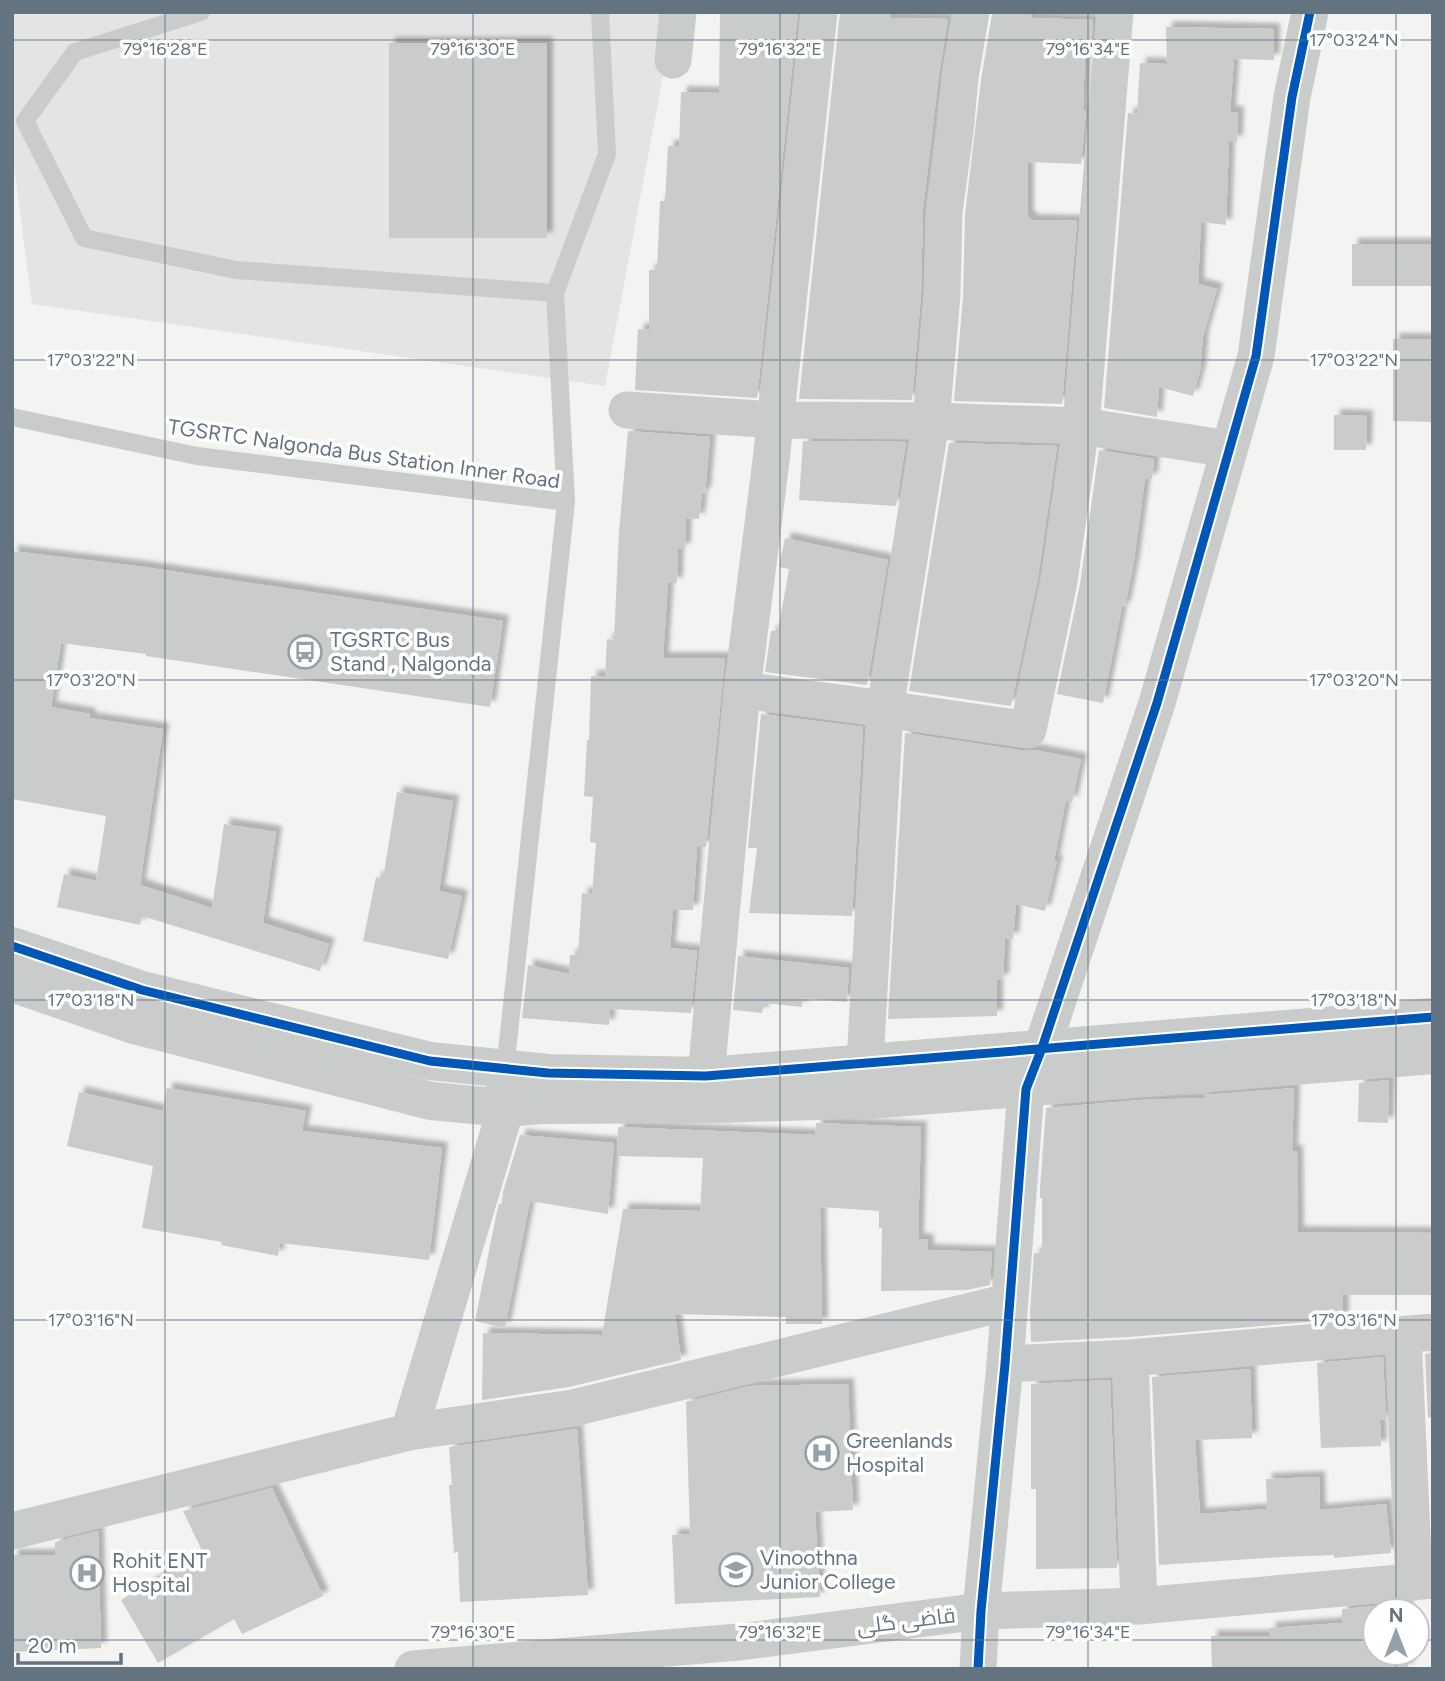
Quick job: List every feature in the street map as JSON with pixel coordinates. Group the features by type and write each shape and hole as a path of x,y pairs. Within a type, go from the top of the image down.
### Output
{"street":[{"path":"673,60 678,12"},
{"path":"706,1076 742,690 776,421 819,12"},
{"path":"865,1062 885,709 932,421 942,295 944,212 960,77 971,12"},
{"path":"742,690 1028,730 1059,581 1081,426 1115,12"},
{"path":"978,1669 1026,1089 1157,703 1256,356 1292,97 1310,12"},
{"path":"627,410 776,421 932,421 1081,426 1229,449"},
{"path":"12,946 142,990 430,1061 505,1070 706,1076 1433,1017"},
{"path":"12,983 134,1025 430,1101 506,1108 541,1105 717,1104 881,1099 1433,1055"},
{"path":"409,1432 506,1108 505,1070"},
{"path":"12,1531 409,1432 573,1408 1008,1302"},
{"path":"1005,1364 1130,1358 1418,1334 1423,1581"},
{"path":"1130,1358 1139,1605"},
{"name":"قاضی گلی","path":"413,1669 741,1655 981,1611 1139,1605 1423,1581"}],"lane":[{"path":"201,12 75,52 25,121 84,238 236,270 555,293"},
{"path":"566,502 555,293 607,154 600,12"},
{"name":"TGSRTC Nalgonda Bus Station Inner Road","path":"12,417 197,456 566,502 505,1070"}],"shaded area":[{"path":"12,12 675,12 605,386 32,304 12,151"}],"building":[{"path":"720,12 798,12 757,398 635,390 638,329 649,330 649,270 657,270 660,201 665,201 668,146 679,146 681,92 719,93"},
{"path":"840,12 891,12 891,18 948,19 923,209 921,294 912,400 799,399"},
{"path":"992,14 1093,20 1091,50 1085,50 1083,110 1086,110 1081,164 1028,162 1028,217 1031,217 1031,220 1077,221 1062,404 954,401 963,297 965,214"},
{"path":"1166,27 1274,29 1274,60 1234,59 1230,112 1238,112 1237,142 1229,141 1226,225 1201,222 1198,284 1217,289 1203,336 1200,371 1193,396 1159,387 1157,417 1104,408 1128,113 1137,114 1140,63 1167,64"},
{"path":"389,43 547,43 547,238 389,238"},
{"path":"1352,244 1433,244 1433,286 1352,286"},
{"path":"1393,339 1433,339 1433,422 1393,421"},
{"path":"1334,415 1367,416 1366,450 1334,450"},
{"path":"628,431 710,437 705,494 702,493 699,519 686,518 685,549 678,549 677,583 668,583 663,658 725,658 706,847 697,847 693,910 673,910 670,948 697,951 691,1013 610,1009 609,1025 522,1018 528,965 569,974 570,955 578,955 582,893 592,894 596,843 590,842 593,797 584,796 591,676 605,677 607,639 614,640 619,532"},
{"path":"803,441 906,442 896,506 799,500"},
{"path":"949,443 1057,446 1038,577 1011,706 909,691"},
{"path":"1099,450 1154,459 1152,479 1145,479 1134,561 1103,703 1057,694 1080,584"},
{"path":"785,538 888,560 867,685 765,672 771,631 778,631 789,569 779,567"},
{"path":"12,551 144,567 503,621 490,707 61,643 51,707 90,714 89,718 163,729 140,885 212,908 224,824 276,832 263,923 329,944 320,971 142,916 140,925 57,907 64,874 96,881 106,816 12,799"},
{"path":"761,714 863,727 852,916 749,913 757,848 748,848"},
{"path":"905,733 1025,751 1035,750 1081,759 1072,802 1066,800 1054,861 1057,861 1045,911 1016,904 1013,939 1005,938 1003,980 997,980 997,1016 888,1019"},
{"path":"397,792 453,801 439,891 462,896 448,959 363,941 376,877 383,879"},
{"path":"738,956 849,968 847,1002 803,998 802,1007 764,1003 762,1013 733,1010"},
{"path":"1389,1080 1388,1123 1358,1122 1359,1083"},
{"path":"167,1088 306,1111 302,1131 442,1148 429,1260 280,1243 278,1256 221,1245 222,1242 142,1228 153,1166 67,1146 79,1092 163,1111"},
{"path":"1294,1088 1292,1151 1297,1151 1298,1232 1433,1233 1433,1295 1343,1295 1343,1319 1129,1337 1031,1342 1034,1253 1042,1254 1040,1188 1046,1108 1204,1098 1204,1095"},
{"path":"816,1123 921,1127 918,1239 928,1240 928,1250 992,1252 990,1285 967,1290 881,1291 882,1228 879,1228 879,1211 820,1207 822,1324 786,1324 786,1317 675,1314 681,1360 569,1387 482,1400 483,1333 602,1335 623,1209 700,1211 703,1158 617,1156 618,1127 815,1135"},
{"path":"520,1135 614,1143 608,1214 530,1201 505,1328 475,1321 496,1216 499,1204 502,1204"},
{"path":"1433,1353 1433,1417 1428,1418 1425,1354"},
{"path":"1383,1357 1386,1419 1380,1420 1381,1446 1321,1448 1317,1363"},
{"path":"1250,1369 1252,1438 1195,1440 1200,1514 1267,1509 1266,1479 1319,1477 1320,1510 1386,1504 1391,1553 1159,1565 1152,1377"},
{"path":"1110,1380 1117,1568 1036,1569 1036,1489 1031,1489 1031,1384"},
{"path":"848,1384 853,1510 815,1512 820,1597 675,1604 672,1535 690,1534 686,1402 750,1386"},
{"path":"577,1429 588,1595 460,1602 458,1552 454,1553 449,1485 452,1485 449,1447"},
{"path":"272,1488 323,1596 242,1634 234,1619 158,1663 121,1600 203,1553 183,1511"},
{"path":"98,1531 101,1648 12,1652 12,1555 55,1555 55,1542"},
{"path":"1361,1608 1361,1667 1408,1669 1212,1669 1211,1636 1270,1636 1269,1628 1342,1623 1342,1609"}],"cycle path":[{"path":"978,1669 1026,1089 1157,703 1256,356 1292,97 1310,12"},
{"path":"12,946 142,990 430,1061 548,1073 706,1076 1433,1017"}],"place":[{"name":"TGSRTC Bus Stand , Nalgonda","path":"305,652"},
{"name":"Greenlands Hospital","path":"822,1453"},
{"name":"Vinoothna Junior College","path":"736,1570"},
{"name":"Rohit ENT Hospital","path":"87,1573"}]}
